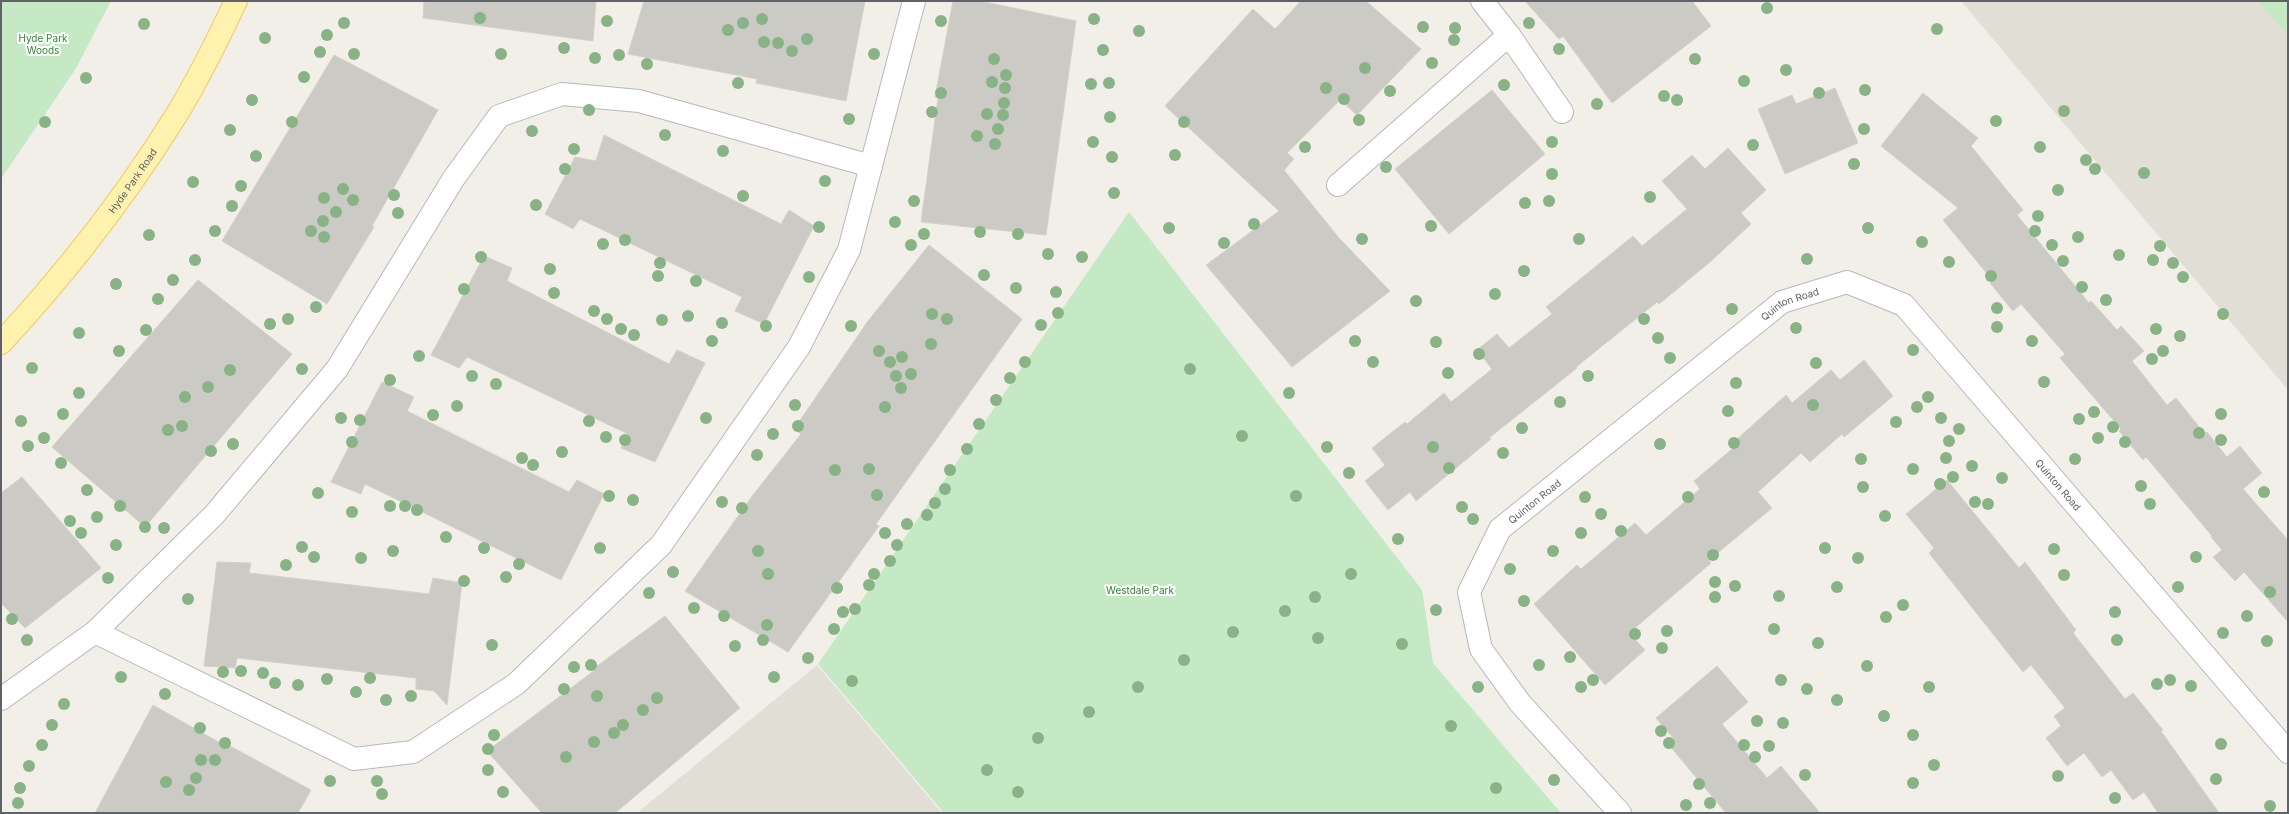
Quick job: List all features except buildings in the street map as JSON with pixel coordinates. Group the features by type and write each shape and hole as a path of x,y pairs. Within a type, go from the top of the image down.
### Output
{"main road":[{"name":"Hyde Park Road","path":"1,343 41,299 76,257 135,178 178,113 236,1"}],"street":[{"path":"95,632 354,759 413,752 516,684 661,545 799,347 849,250 914,1"},
{"path":"1482,1 1508,35 1562,112"},
{"path":"1338,185 1508,35"},
{"path":"1,699 95,632 214,515 337,369 454,178 499,116 562,94 638,101 871,166"},
{"name":"Quinton Road","path":"1620,813 1520,703 1481,648 1469,592 1500,529 1782,302 1848,282 1904,305 2288,752"}],"shaded area":[{"path":"1961,1 2288,1 2288,390"},
{"path":"817,665 942,813 637,813"}],"green space":[{"name":"Hyde Park Woods","path":"1,1 111,1 75,70 1,179"},
{"path":"2258,1 2288,1 2288,36"},
{"name":"Westdale Park","path":"1129,212 1422,590 1433,663 1561,813 944,813 818,664"}]}
